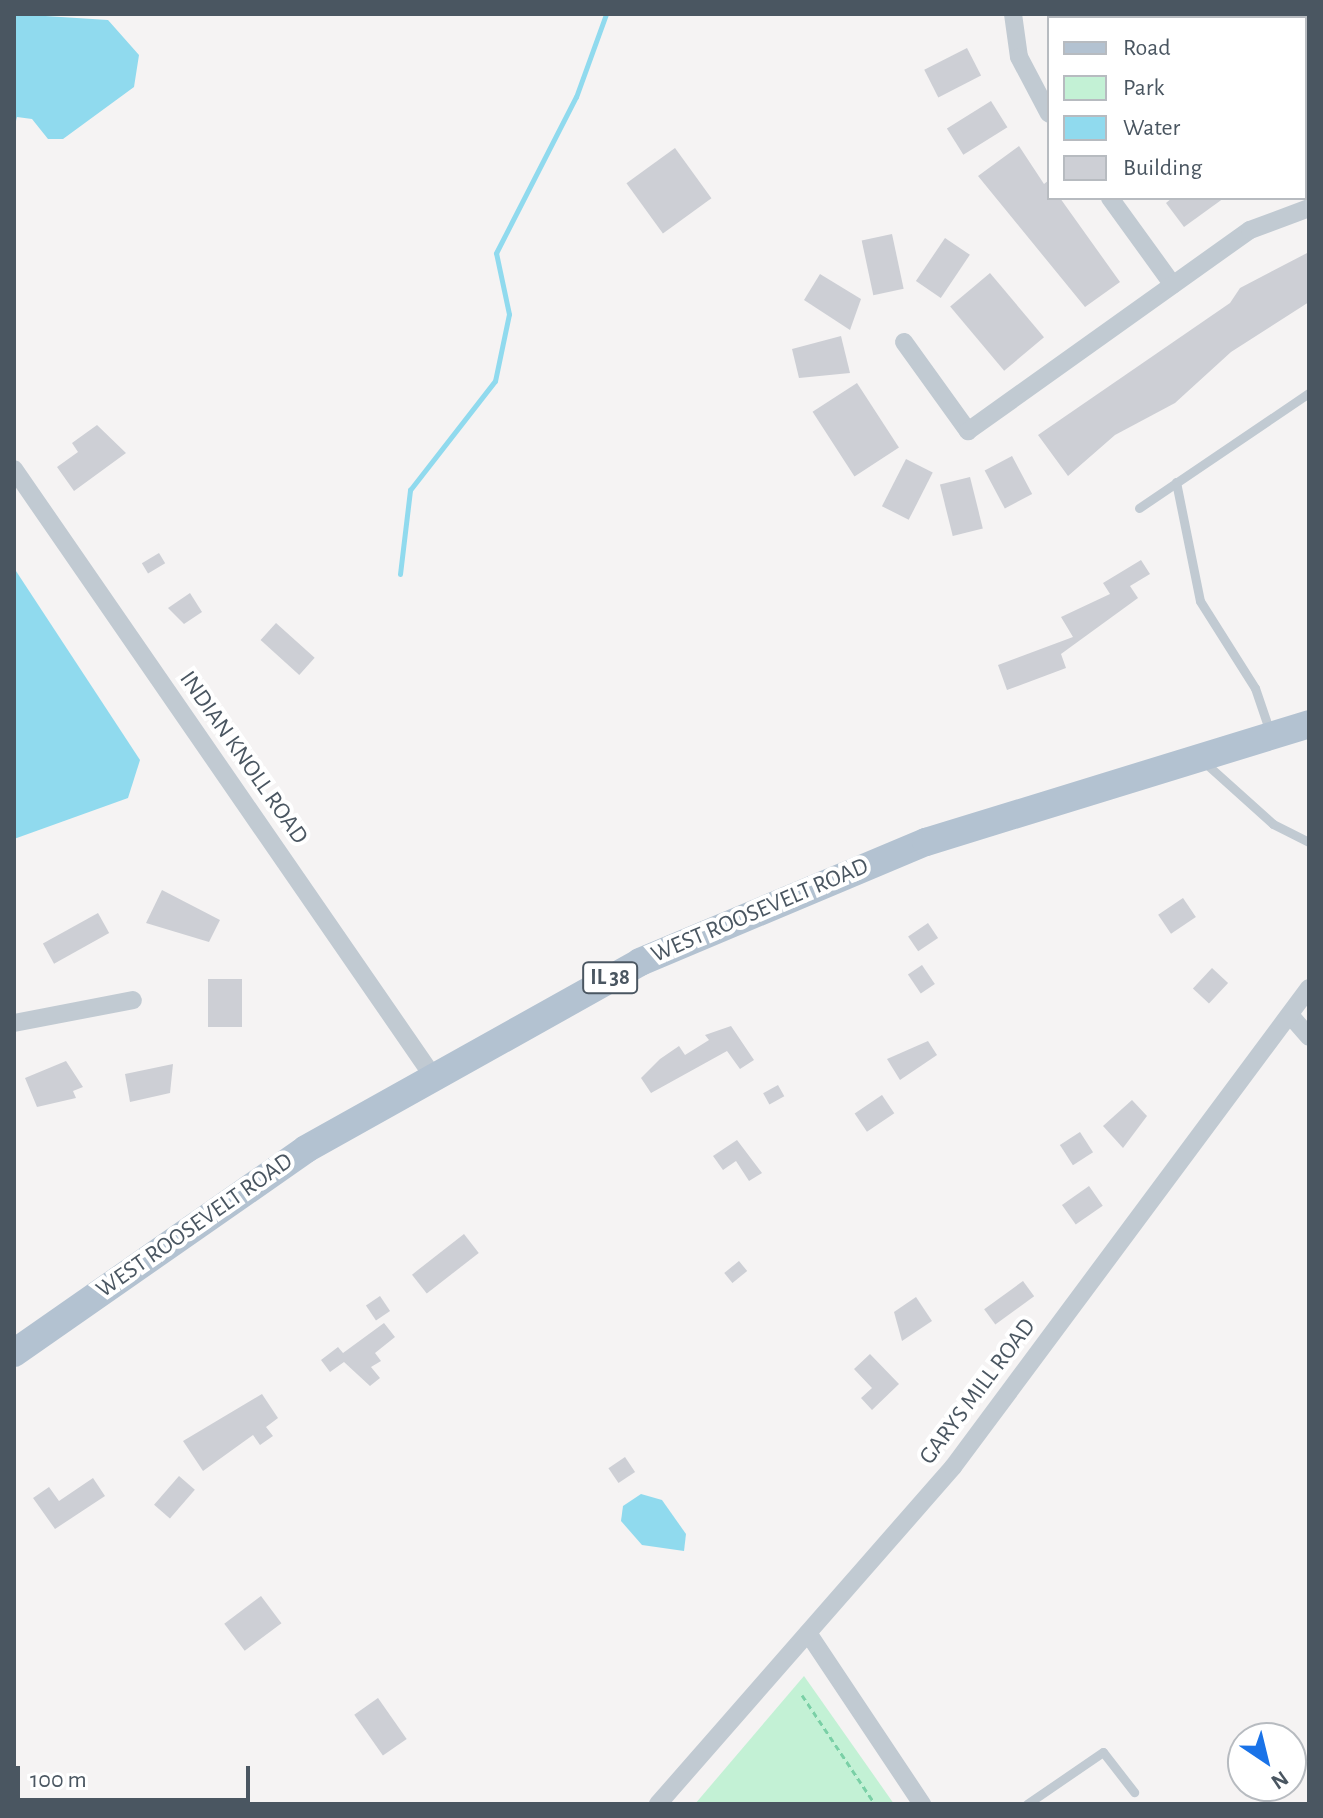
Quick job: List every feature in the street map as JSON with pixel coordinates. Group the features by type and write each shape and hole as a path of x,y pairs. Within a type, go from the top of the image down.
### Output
{"main road":[{"name":"WEST ROOSEVELT ROAD","path":"14,1353 250,1185 432,1075 640,962 801,891 926,842 1309,724"}],"street":[{"path":"1013,14 1019,57 1047,110"},
{"path":"1111,200 1173,285"},
{"path":"904,342 968,431 1250,230 1309,208"},
{"name":"INDIAN KNOLL ROAD","path":"14,469 432,1075"},
{"name":"GARYS MILL ROAD","path":"658,1804 953,1467 1309,988"},
{"path":"14,1023 133,1000"},
{"path":"1290,1015 1309,1037"},
{"path":"808,1633 922,1804"}],"lane":[{"path":"1139,508 1309,393"},
{"path":"1176,482 1200,601 1255,688 1271,735"},
{"path":"1198,757 1273,824 1309,842"},
{"path":"1027,1804 1103,1752 1134,1792"}],"path":[{"path":"802,1695 875,1804"}],"green space":[{"path":"804,1676 894,1804 695,1804"}],"water":[{"path":"14,14 108,20 139,55 134,87 63,139 48,139 32,119 17,117 14,129"},
{"path":"14,568 140,760 128,798 14,839"},
{"path":"641,1494 662,1500 686,1534 684,1551 642,1545 621,1521 623,1506"}],"building":[{"path":"967,48 981,76 938,97 924,70"},
{"path":"991,101 1007,127 963,155 947,129"},
{"path":"1019,146 1044,184 1047,182 1047,200 1061,200 1120,282 1085,307 978,176"},
{"path":"675,148 711,198 663,233 626,183"},
{"path":"1170,200 1221,200 1184,227 1166,203"},
{"path":"892,234 904,289 873,295 862,240"},
{"path":"945,238 970,255 941,298 916,281"},
{"path":"1309,252 1309,302 1231,352 1175,403 1115,435 1068,476 1038,435 1230,303 1240,288"},
{"path":"990,273 1044,337 1004,371 950,306"},
{"path":"820,274 861,299 850,330 804,300"},
{"path":"841,336 850,373 799,378 792,349"},
{"path":"857,383 899,448 854,476 813,412"},
{"path":"97,425 126,453 74,491 57,467 78,452 72,443"},
{"path":"1012,456 1032,494 1005,509 985,471"},
{"path":"906,459 933,473 909,520 882,506"},
{"path":"970,477 983,528 953,536 940,484"},
{"path":"159,553 165,563 148,574 142,563"},
{"path":"1141,560 1150,574 1130,586 1138,598 1061,654 1066,668 1007,690 998,665 1073,637 1061,617 1110,594 1103,583"},
{"path":"190,593 202,612 184,624 168,608"},
{"path":"276,623 315,658 299,675 261,640"},
{"path":"162,890 220,920 209,942 146,923"},
{"path":"1183,898 1196,917 1171,934 1158,915"},
{"path":"98,913 109,933 54,964 43,944"},
{"path":"928,923 938,938 918,951 908,936"},
{"path":"922,965 935,984 921,994 908,975"},
{"path":"1212,968 1228,983 1209,1003 1193,988"},
{"path":"208,979 242,979 242,1027 208,1027"},
{"path":"731,1026 754,1060 740,1069 727,1051 651,1093 641,1078 660,1059 679,1046 685,1055 709,1040 705,1035"},
{"path":"928,1041 937,1055 900,1080 887,1059"},
{"path":"66,1061 83,1087 73,1091 76,1098 37,1107 25,1078"},
{"path":"173,1064 170,1093 130,1102 125,1074"},
{"path":"778,1085 784,1096 769,1105 763,1093"},
{"path":"882,1095 894,1113 867,1132 855,1113"},
{"path":"1132,1100 1147,1116 1123,1148 1103,1126"},
{"path":"1080,1132 1093,1152 1073,1165 1060,1145"},
{"path":"737,1140 762,1173 749,1181 736,1161 723,1170 713,1156"},
{"path":"1089,1186 1103,1206 1076,1225 1062,1205"},
{"path":"464,1234 479,1253 427,1294 412,1275"},
{"path":"739,1261 747,1271 732,1283 724,1273"},
{"path":"1023,1281 1034,1296 995,1325 984,1309"},
{"path":"380,1296 390,1311 376,1320 366,1306"},
{"path":"916,1297 932,1321 902,1341 894,1312"},
{"path":"384,1323 395,1337 375,1353 381,1361 371,1367 380,1378 370,1386 344,1362 330,1372 321,1360 338,1347 343,1353"},
{"path":"870,1354 899,1384 872,1410 861,1398 872,1388 854,1369"},
{"path":"262,1394 278,1418 266,1427 273,1436 260,1445 253,1435 203,1471 183,1441"},
{"path":"625,1457 635,1472 618,1483 608,1468"},
{"path":"179,1476 195,1490 170,1518 154,1505"},
{"path":"93,1478 105,1496 55,1529 33,1498 49,1487 59,1501"},
{"path":"261,1596 281,1623 245,1651 224,1624"},
{"path":"378,1698 407,1739 383,1756 354,1715"}],"waterway":[{"path":"400,574 410,490 495,381 509,314 496,253 576,97 606,14"}]}
